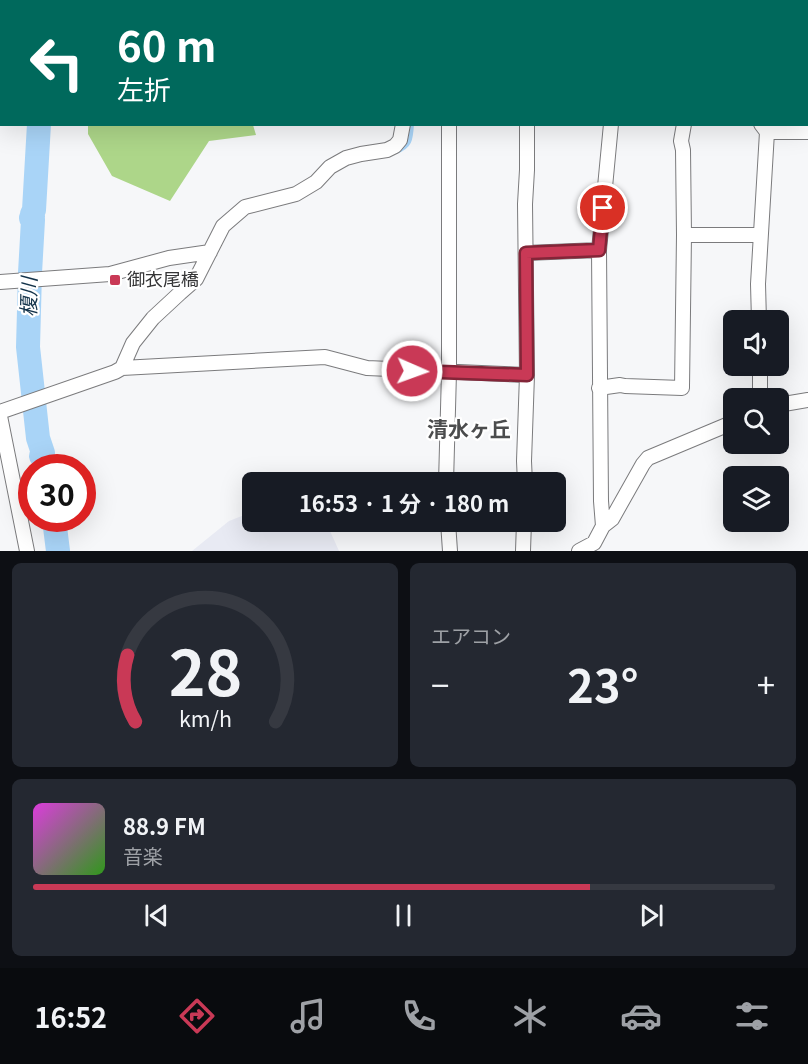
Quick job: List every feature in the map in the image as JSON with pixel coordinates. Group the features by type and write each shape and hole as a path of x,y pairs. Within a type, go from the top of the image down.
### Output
{"street":[{"path":"122,368 133,343 153,318 196,279 224,226 245,207 296,194 316,182 330,167 346,158 387,150 395,146 400,140 403,126"},
{"path":"446,472 449,372 449,126"},
{"path":"524,472 527,375 526,126"},
{"path":"603,526 599,388 599,250 611,126"},
{"path":"599,388 620,384 682,388 684,235 681,141 684,126"},
{"path":"759,310 764,128 808,132"},
{"path":"684,235 760,235"},
{"path":"526,253 599,250"},
{"path":"0,282 110,274 169,258 210,252"},
{"path":"27,551 0,421 122,368 325,357 367,369 527,375"},
{"path":"789,403 808,400"},
{"path":"579,551 594,543 603,526 612,519 648,458 723,426"},
{"path":"449,532 450,551"},
{"path":"523,551 524,532"}],"shaded area":[{"path":"242,516 242,532 330,532 339,551 192,551 229,521"}],"green space":[{"path":"88,126 253,126 256,135 209,141 170,201 112,176 88,134"}],"waterway":[{"name":"榎川","path":"39,126 34,210 31,218 33,220 28,347 38,438 42,454"},
{"path":"396,152 405,147 409,141 412,126"},
{"name":"榎川","path":"56,532 58,551"}],"place":[{"name":"御衣尾橋","path":"115,280"}],"district":[{"name":"清水ヶ丘","path":"469,430"}],"route":[{"path":"412,371 527,375 526,253 599,250 603,208"}]}
